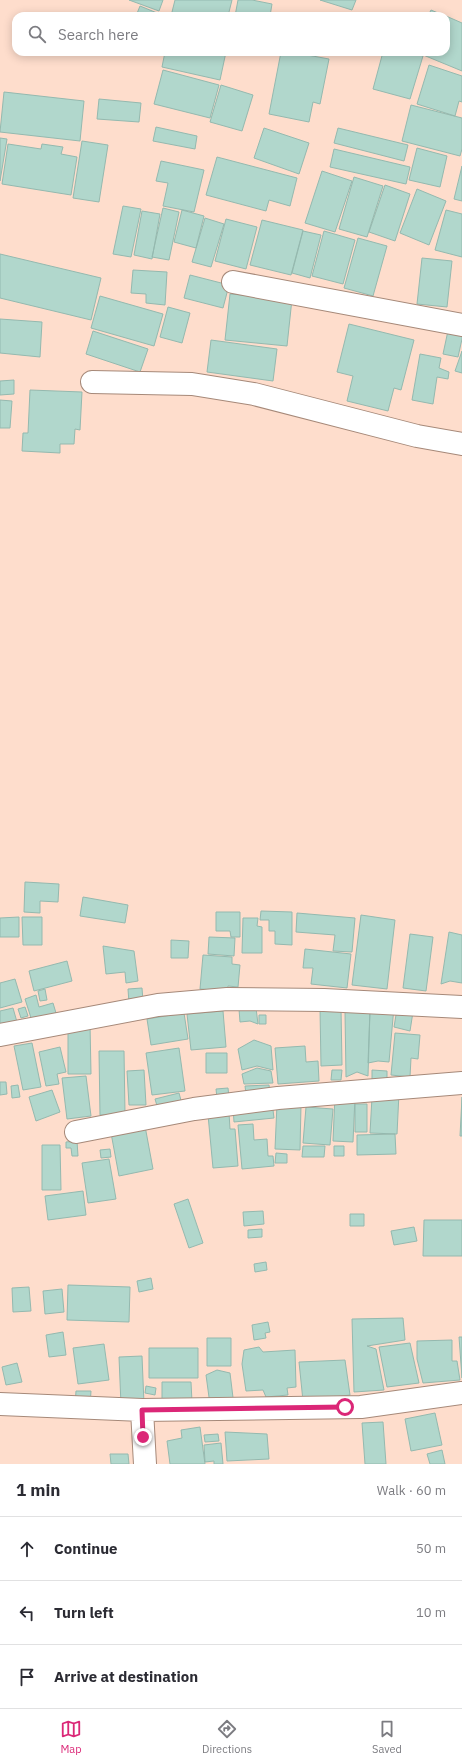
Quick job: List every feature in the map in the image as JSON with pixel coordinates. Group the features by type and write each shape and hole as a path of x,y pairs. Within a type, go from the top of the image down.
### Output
{"street":[{"path":"234,282 462,325"},
{"path":"92,382 192,384 254,394 417,436 462,444"},
{"path":"0,1035 158,1005 227,999 324,1000 462,1007"},
{"path":"76,1132 209,1107 278,1098 462,1083"},
{"path":"0,1404 142,1410 361,1407 462,1393"},
{"path":"142,1410 145,1464"}],"building":[{"path":"129,0 163,0 159,11"},
{"path":"175,0 232,0 229,12 172,12"},
{"path":"238,0 252,0 272,4 271,12 236,12"},
{"path":"320,0 356,0 352,10"},
{"path":"140,6 155,12 138,12"},
{"path":"450,18 462,23 462,71 426,56 450,56"},
{"path":"164,56 225,56 220,80 162,67"},
{"path":"280,56 313,56 329,59 320,104 313,102 309,122 269,114"},
{"path":"382,56 423,56 410,99 373,89"},
{"path":"429,65 462,76 462,102 459,101 455,116 417,104"},
{"path":"163,70 219,85 210,118 154,104"},
{"path":"221,85 253,95 242,131 210,122"},
{"path":"4,92 84,101 80,141 0,132"},
{"path":"99,99 141,103 139,122 97,119"},
{"path":"411,105 462,118 462,149 460,156 402,141"},
{"path":"156,127 197,136 195,149 153,141"},
{"path":"264,128 309,143 299,174 254,158"},
{"path":"338,128 408,145 404,161 334,143"},
{"path":"0,138 7,139 0,181"},
{"path":"82,141 108,145 99,202 73,198"},
{"path":"8,144 41,149 42,144 63,147 61,154 77,157 71,195 2,184"},
{"path":"417,148 447,156 440,187 409,180"},
{"path":"334,149 410,167 406,184 330,167"},
{"path":"217,157 297,178 290,206 269,200 266,211 206,195"},
{"path":"161,161 204,170 194,212 163,206 168,183 156,181"},
{"path":"462,166 462,201 454,199"},
{"path":"322,171 352,181 335,232 305,223"},
{"path":"354,177 383,186 367,237 339,229"},
{"path":"385,185 410,194 395,241 369,232"},
{"path":"417,189 446,201 429,245 400,233"},
{"path":"123,206 141,209 131,257 113,254"},
{"path":"163,208 179,212 169,260 152,257"},
{"path":"182,210 204,216 196,248 174,242"},
{"path":"446,210 462,214 462,257 435,250"},
{"path":"142,211 160,214 152,259 134,255"},
{"path":"205,218 224,224 211,267 192,262"},
{"path":"226,219 257,227 246,269 215,261"},
{"path":"262,220 303,230 291,275 250,265"},
{"path":"303,231 321,235 310,278 292,273"},
{"path":"324,231 355,240 343,284 312,276"},
{"path":"358,238 387,246 373,296 344,288"},
{"path":"0,254 101,278 91,320 0,298"},
{"path":"422,258 452,261 447,307 417,304"},
{"path":"133,270 167,272 165,305 146,303 146,294 131,293"},
{"path":"190,275 229,285 223,308 184,298"},
{"path":"230,294 292,299 287,346 225,340"},
{"path":"100,296 163,314 154,346 91,328"},
{"path":"168,307 190,313 182,343 160,337"},
{"path":"0,319 42,322 40,357 0,353"},
{"path":"349,324 414,340 401,390 394,388 388,411 347,401 353,376 337,372"},
{"path":"449,326 462,329 462,339 458,357 443,354"},
{"path":"93,331 148,349 140,372 86,354"},
{"path":"211,340 277,349 273,381 207,372"},
{"path":"462,351 462,373 455,371"},
{"path":"420,354 441,358 439,368 449,372 448,379 437,377 433,404 412,400"},
{"path":"14,380 14,394 0,395 0,381"},
{"path":"30,390 82,392 80,430 75,429 74,444 60,444 60,453 22,451 23,433 28,433"},
{"path":"0,400 12,401 10,428 0,428"},
{"path":"25,882 59,884 58,902 40,901 40,913 24,912"},
{"path":"83,897 128,905 125,923 80,916"},
{"path":"261,911 292,912 292,945 275,944 275,931 269,931 269,920 260,920"},
{"path":"216,912 240,912 240,937 231,937 230,931 216,931"},
{"path":"297,913 355,918 352,952 333,951 335,935 296,932"},
{"path":"361,915 395,920 387,989 352,985"},
{"path":"19,917 19,937 0,937 0,918"},
{"path":"22,917 42,917 42,945 23,945"},
{"path":"243,918 258,918 257,926 262,927 262,953 242,953"},
{"path":"449,932 462,935 462,983 450,981 441,984"},
{"path":"410,934 433,937 426,991 403,988"},
{"path":"209,937 235,938 234,956 208,954"},
{"path":"171,940 189,941 188,958 171,958"},
{"path":"103,946 134,951 138,981 126,983 125,972 106,974"},
{"path":"305,949 351,954 347,988 311,984 313,968 303,968"},
{"path":"203,955 232,957 232,964 240,965 238,987 228,986 227,991 200,989"},
{"path":"67,961 72,981 34,991 29,971"},
{"path":"15,979 22,1002 0,1008 0,983"},
{"path":"142,988 143,1001 129,1003 128,989"},
{"path":"45,989 47,1000 40,1001 38,991"},
{"path":"36,995 39,1007 53,1003 56,1013 32,1021 25,999"},
{"path":"25,1007 28,1016 21,1018 18,1009"},
{"path":"394,1007 389,1062 378,1061 368,1063 370,1010"},
{"path":"13,1008 17,1022 0,1030 0,1011"},
{"path":"256,1008 258,1024 250,1021 240,1022 239,1009"},
{"path":"320,1008 341,1008 342,1065 321,1066"},
{"path":"397,1009 413,1012 410,1031 394,1027"},
{"path":"370,1010 368,1076 357,1072 346,1077 345,1011"},
{"path":"223,1011 226,1047 191,1050 187,1014"},
{"path":"184,1013 188,1039 151,1045 147,1019"},
{"path":"259,1015 266,1015 266,1024 259,1024"},
{"path":"68,1024 90,1024 91,1074 68,1074"},
{"path":"395,1033 420,1035 418,1059 411,1058 410,1077 391,1075"},
{"path":"254,1040 271,1046 273,1070 257,1066 242,1070 238,1049"},
{"path":"32,1043 41,1087 23,1090 14,1046"},
{"path":"305,1046 306,1062 318,1061 319,1081 278,1084 275,1048"},
{"path":"60,1047 66,1072 57,1074 59,1084 46,1086 39,1052"},
{"path":"179,1048 185,1091 152,1095 146,1053"},
{"path":"99,1051 124,1051 125,1114 100,1115"},
{"path":"206,1053 227,1053 227,1073 206,1073"},
{"path":"257,1068 271,1071 273,1083 244,1084 242,1074"},
{"path":"144,1070 146,1105 129,1105 127,1071"},
{"path":"332,1070 342,1070 341,1080 331,1080"},
{"path":"372,1070 387,1071 387,1081 372,1080"},
{"path":"86,1076 91,1116 67,1119 62,1078"},
{"path":"0,1082 6,1082 7,1094 0,1095"},
{"path":"18,1085 20,1097 12,1098 11,1086"},
{"path":"269,1085 270,1093 246,1094 245,1086"},
{"path":"228,1088 229,1097 217,1098 216,1089"},
{"path":"52,1090 60,1112 36,1121 29,1097"},
{"path":"179,1093 182,1104 158,1109 155,1099"},
{"path":"399,1093 397,1134 370,1133 372,1097"},
{"path":"335,1095 355,1097 353,1142 333,1141"},
{"path":"462,1097 462,1136 460,1136"},
{"path":"272,1102 274,1118 234,1122 233,1107"},
{"path":"277,1104 301,1105 300,1150 275,1149"},
{"path":"355,1104 367,1104 367,1132 355,1132"},
{"path":"306,1107 333,1109 330,1145 303,1143"},
{"path":"229,1113 230,1129 235,1129 238,1166 213,1168 208,1115"},
{"path":"253,1124 254,1140 267,1139 268,1156 273,1156 274,1166 242,1169 238,1125"},
{"path":"145,1126 153,1169 119,1176 111,1133"},
{"path":"395,1134 396,1154 357,1155 357,1135"},
{"path":"77,1141 78,1156 72,1156 71,1148 66,1148 66,1142"},
{"path":"42,1145 60,1145 61,1190 42,1190"},
{"path":"303,1146 325,1146 324,1157 302,1157"},
{"path":"334,1146 344,1146 344,1156 334,1156"},
{"path":"110,1149 111,1157 101,1158 100,1150"},
{"path":"276,1153 287,1154 287,1163 275,1163"},
{"path":"109,1159 116,1199 88,1203 82,1163"},
{"path":"83,1191 86,1215 48,1220 45,1196"},
{"path":"188,1199 203,1243 189,1248 174,1204"},
{"path":"263,1211 264,1224 244,1226 243,1212"},
{"path":"350,1214 364,1214 364,1226 350,1226"},
{"path":"424,1220 462,1220 462,1256 423,1256"},
{"path":"414,1227 417,1241 394,1245 391,1231"},
{"path":"262,1229 262,1237 248,1238 248,1230"},
{"path":"266,1262 267,1270 255,1272 254,1264"},
{"path":"151,1278 153,1289 139,1292 137,1281"},
{"path":"68,1285 130,1287 129,1322 67,1320"},
{"path":"29,1287 31,1311 13,1312 12,1288"},
{"path":"62,1289 64,1312 45,1314 43,1291"},
{"path":"403,1318 405,1340 367,1346 376,1349 384,1390 354,1392 352,1319"},
{"path":"268,1322 270,1332 265,1333 266,1338 254,1340 252,1325"},
{"path":"63,1332 66,1355 49,1357 46,1335"},
{"path":"459,1337 462,1337 462,1378"},
{"path":"207,1338 231,1338 231,1366 207,1366"},
{"path":"452,1340 452,1361 457,1361 460,1380 423,1383 417,1359 417,1341"},
{"path":"410,1343 419,1383 387,1387 379,1347"},
{"path":"104,1344 109,1380 78,1384 73,1348"},
{"path":"259,1347 263,1352 295,1350 296,1387 287,1388 288,1395 266,1397 263,1390 246,1391 242,1364 244,1350"},
{"path":"149,1348 198,1348 198,1378 149,1378"},
{"path":"142,1356 144,1404 121,1405 119,1357"},
{"path":"345,1360 350,1395 303,1401 299,1362"},
{"path":"17,1363 22,1382 6,1385 2,1367"},
{"path":"217,1370 230,1373 235,1414 211,1412 206,1375"},
{"path":"162,1382 191,1382 192,1402 162,1402"},
{"path":"146,1386 156,1388 155,1395 145,1393"},
{"path":"76,1391 91,1391 90,1406 75,1405"},
{"path":"435,1413 442,1445 411,1451 405,1419"},
{"path":"383,1422 386,1464 365,1464 362,1423"},
{"path":"200,1427 205,1464 170,1464 167,1441 182,1438 181,1430"},
{"path":"225,1432 267,1434 269,1459 227,1461"},
{"path":"218,1434 219,1441 205,1442 204,1435"},
{"path":"221,1443 223,1464 214,1464 214,1461 205,1462 204,1445"},
{"path":"442,1450 445,1464 430,1464 427,1454"},
{"path":"110,1454 128,1454 129,1464 111,1464"}],"route":[{"path":"143,1437 142,1410 345,1407"}]}
